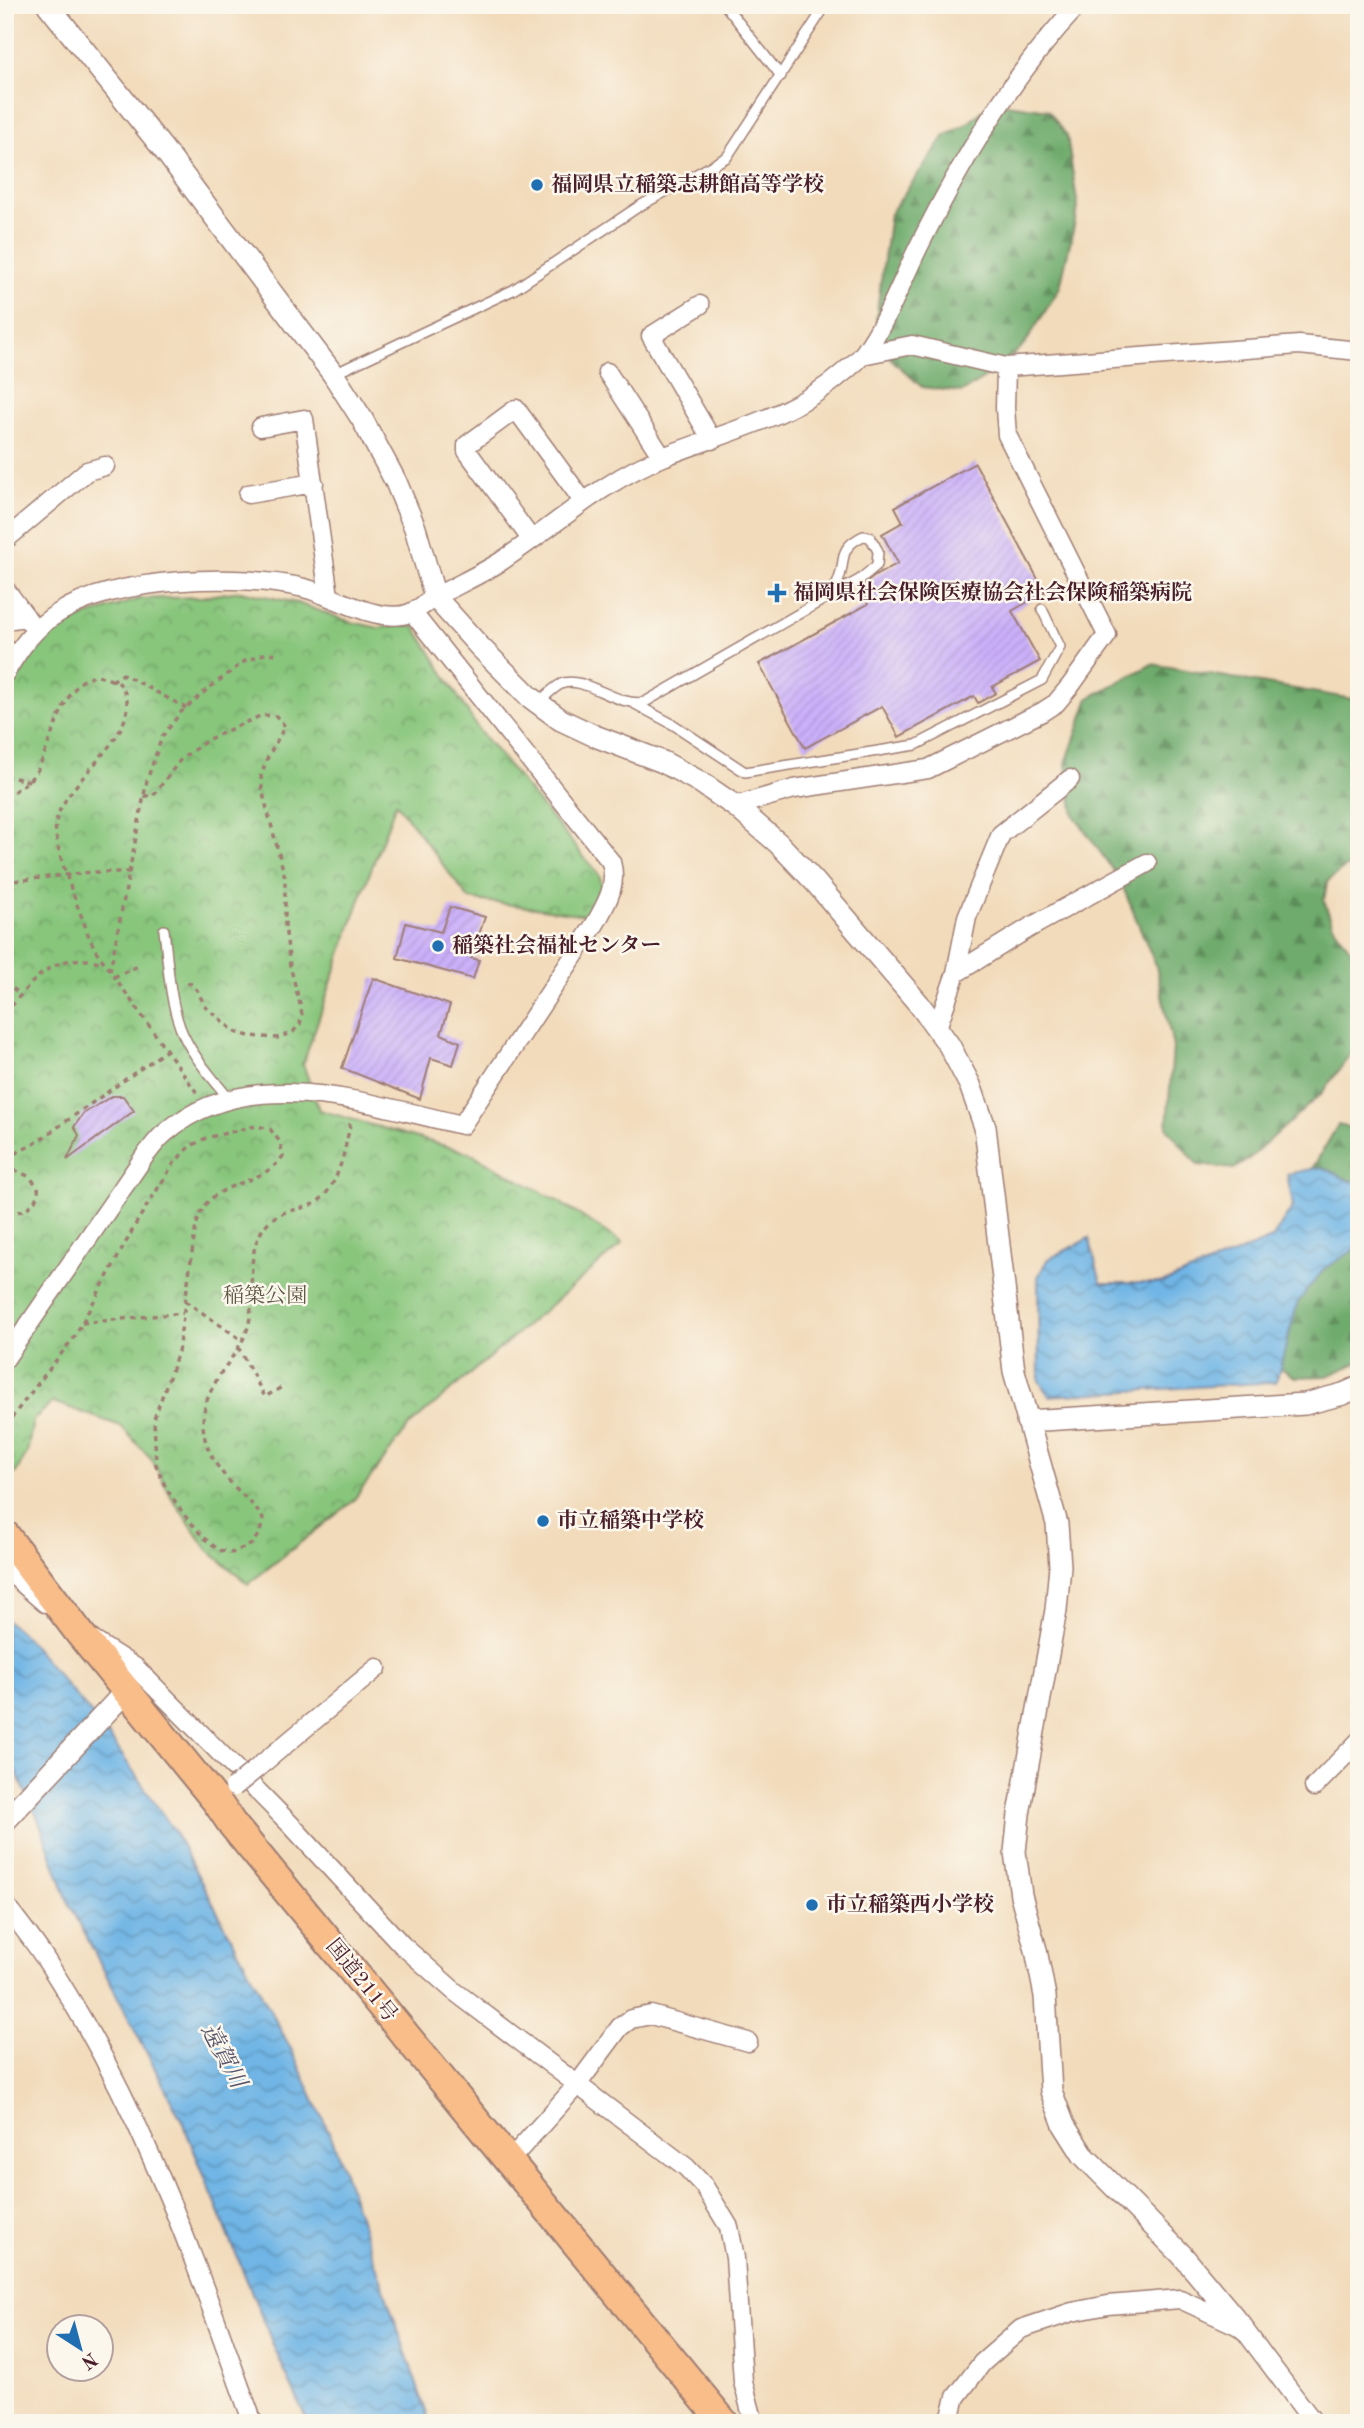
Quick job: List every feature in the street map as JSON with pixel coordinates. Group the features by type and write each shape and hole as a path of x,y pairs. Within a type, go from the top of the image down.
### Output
{"highway":[{"name":"国道211号","path":"5,1535 81,1635 120,1696 226,1794 232,1824 724,2423"}],"street":[{"path":"47,5 168,155 332,374 362,419 396,482 415,528 435,597 479,646 538,703 561,720 663,762 700,782 735,806 778,843 816,882 936,1028 970,1085 985,1127 1014,1371 1057,1524 1060,1566 1056,1610 1019,1814 1015,1852 1021,1895 1037,1950 1045,1996 1051,2091 1064,2125 1083,2155 1182,2255 1243,2328 1314,2423"},
{"path":"5,621 31,624 104,594 141,586 258,580 305,588 387,617 412,612 499,562 606,485 662,457 747,428 805,400 835,380 862,355 882,323 949,190 990,119 1047,37 1077,5"},
{"path":"700,305 651,336 712,440"},
{"path":"862,355 912,345 1006,367 1299,345 1359,351"},
{"path":"735,806 794,789 928,769 1056,703 1107,635 1007,435 1006,367"},
{"path":"607,372 662,457"},
{"path":"531,539 467,451 467,445 516,409 583,501"},
{"path":"261,427 304,419 329,596"},
{"path":"5,540 87,471 105,466"},
{"path":"248,494 314,483"},
{"path":"5,589 31,624"},
{"path":"5,1359 144,1157 162,1135 179,1121 205,1107 229,1099 268,1093 334,1096 462,1125 595,924 610,897 614,875 611,862 412,612"},
{"path":"5,673 31,624"},
{"path":"936,1028 956,973 967,917 1001,834 1069,779"},
{"path":"956,973 1029,928 1147,863"},
{"path":"1027,1421 1305,1404 1359,1387"},
{"path":"5,1568 81,1635 102,1644 135,1667 291,1825 402,1945 454,1991 686,2167 704,2186 729,2227 735,2258 743,2382 754,2423"},
{"path":"226,1794 377,1668"},
{"path":"5,1821 120,1696"},
{"path":"1314,1787 1359,1741"},
{"path":"5,1904 46,1960 120,2091 154,2163 198,2272 253,2423"},
{"path":"509,2161 577,2085 620,2027 631,2019 651,2015 748,2042"},
{"path":"945,2423 950,2419 956,2397 982,2362 1021,2329 1072,2312 1108,2305 1180,2300 1243,2328"}],"lane":[{"path":"725,5 781,76"},
{"path":"332,374 513,290 638,207 727,157 826,5"},
{"path":"635,704 645,702 859,580 877,565 878,551 870,537 863,536 845,549 836,586 821,601"},
{"path":"538,703 561,684 572,682 635,704 674,725 745,772 916,745 1042,680 1060,647 1042,609"},
{"path":"164,930 171,987 180,1028 191,1049 229,1099"}],"path":[{"path":"110,971 144,796 156,749 162,737 186,708 245,661 268,653 280,654"},
{"path":"112,681 123,674 186,708"},
{"path":"5,797 29,781 39,768 68,698 77,686 97,676 119,683 126,695 127,704 122,728 58,812 56,839 89,937 205,1107"},
{"path":"144,796 153,796 181,759 209,739 262,715 276,716 285,726 261,775 262,790 285,877 285,925 290,966 302,1015 299,1024 284,1037 249,1036 235,1032 205,1006 190,983 171,987"},
{"path":"5,776 29,781"},
{"path":"5,883 92,872 130,872"},
{"path":"5,896 14,931 5,955"},
{"path":"5,1014 41,973 51,966 78,960 105,963"},
{"path":"114,977 140,965"},
{"path":"5,982 21,995"},
{"path":"5,1154 16,1153 34,1143 167,1050"},
{"path":"5,1426 43,1380 82,1322 138,1220 174,1163 189,1147 206,1138 256,1126 270,1129 282,1149 283,1156 276,1166 218,1194 204,1205 196,1225 178,1352 154,1419 156,1465 166,1488 184,1516 219,1550 232,1553 252,1544 260,1532 263,1520 256,1507 230,1482 207,1448 202,1429 204,1406 248,1325 254,1253 260,1234 272,1219 290,1209 309,1206 322,1198 335,1179 345,1149 355,1101"},
{"path":"5,1166 28,1176 38,1186 39,1193 32,1205 5,1215"},
{"path":"185,1301 242,1340"},
{"path":"82,1322 183,1313"},
{"path":"238,1347 265,1397 285,1385"},
{"path":"120,2423 142,2423"}],"green space":[{"path":"993,102 1048,110 1067,136 1078,208 1060,287 1025,344 994,372 962,392 922,387 891,359 876,320 890,214 945,136 968,123"},
{"name":"稲築公園","path":"240,591 297,603 351,622 379,628 401,625 415,627 480,732 599,875 604,892 593,916 469,899 396,803 303,1064 319,1110 470,1153 556,1200 623,1243 409,1426 352,1502 248,1584 208,1550 172,1498 152,1460 121,1426 53,1402 33,1420 27,1454 15,1474 5,1472 5,700 35,650 50,634 86,616 139,599 201,597"},
{"path":"1152,664 1359,700 1359,863 1344,868 1327,882 1324,901 1333,925 1359,961 1359,1043 1322,1093 1234,1169 1198,1165 1167,1128 1173,1047 1156,966 1120,880 1074,815 1066,763 1089,698"},
{"path":"1338,1125 1359,1130 1359,1362 1327,1376 1295,1377 1262,1356 1309,1174"}],"water":[{"path":"1322,1167 1352,1182 1359,1177 1359,1247 1325,1268 1298,1302 1276,1382 1049,1396 1039,1381 1038,1277 1047,1260 1089,1238 1101,1283 1162,1283 1272,1239 1293,1206 1287,1174"},
{"name":"遠賀川","path":"5,1619 25,1636 107,1733 174,1831 291,2049 334,2143 430,2423 308,2423 274,2347 182,2121 68,1901 37,1816 13,1765 5,1757"}],"building":[{"path":"975,463 1045,592 1012,611 1040,661 992,687 996,693 978,703 974,696 899,737 882,706 805,748 759,664 868,604 859,588 898,563 882,534 903,522 895,507"},
{"name":"稲築社会福祉センター","path":"450,907 485,917 471,958 479,960 473,979 397,958 406,923 441,932"},
{"path":"373,978 450,1005 441,1034 460,1042 453,1065 431,1058 420,1099 342,1068"},
{"path":"112,1096 123,1096 134,1111 67,1160 79,1135 74,1127 83,1114"}],"place":[{"name":"福岡県立稲築志耕館高等学校","path":"537,185"},
{"name":"福岡県社会保険医療協会社会保険稲築病院","path":"777,593"},
{"name":"稲築社会福祉センター","path":"438,946"},
{"name":"市立稲築中学校","path":"543,1521"},
{"name":"市立稲築西小学校","path":"812,1905"}]}
